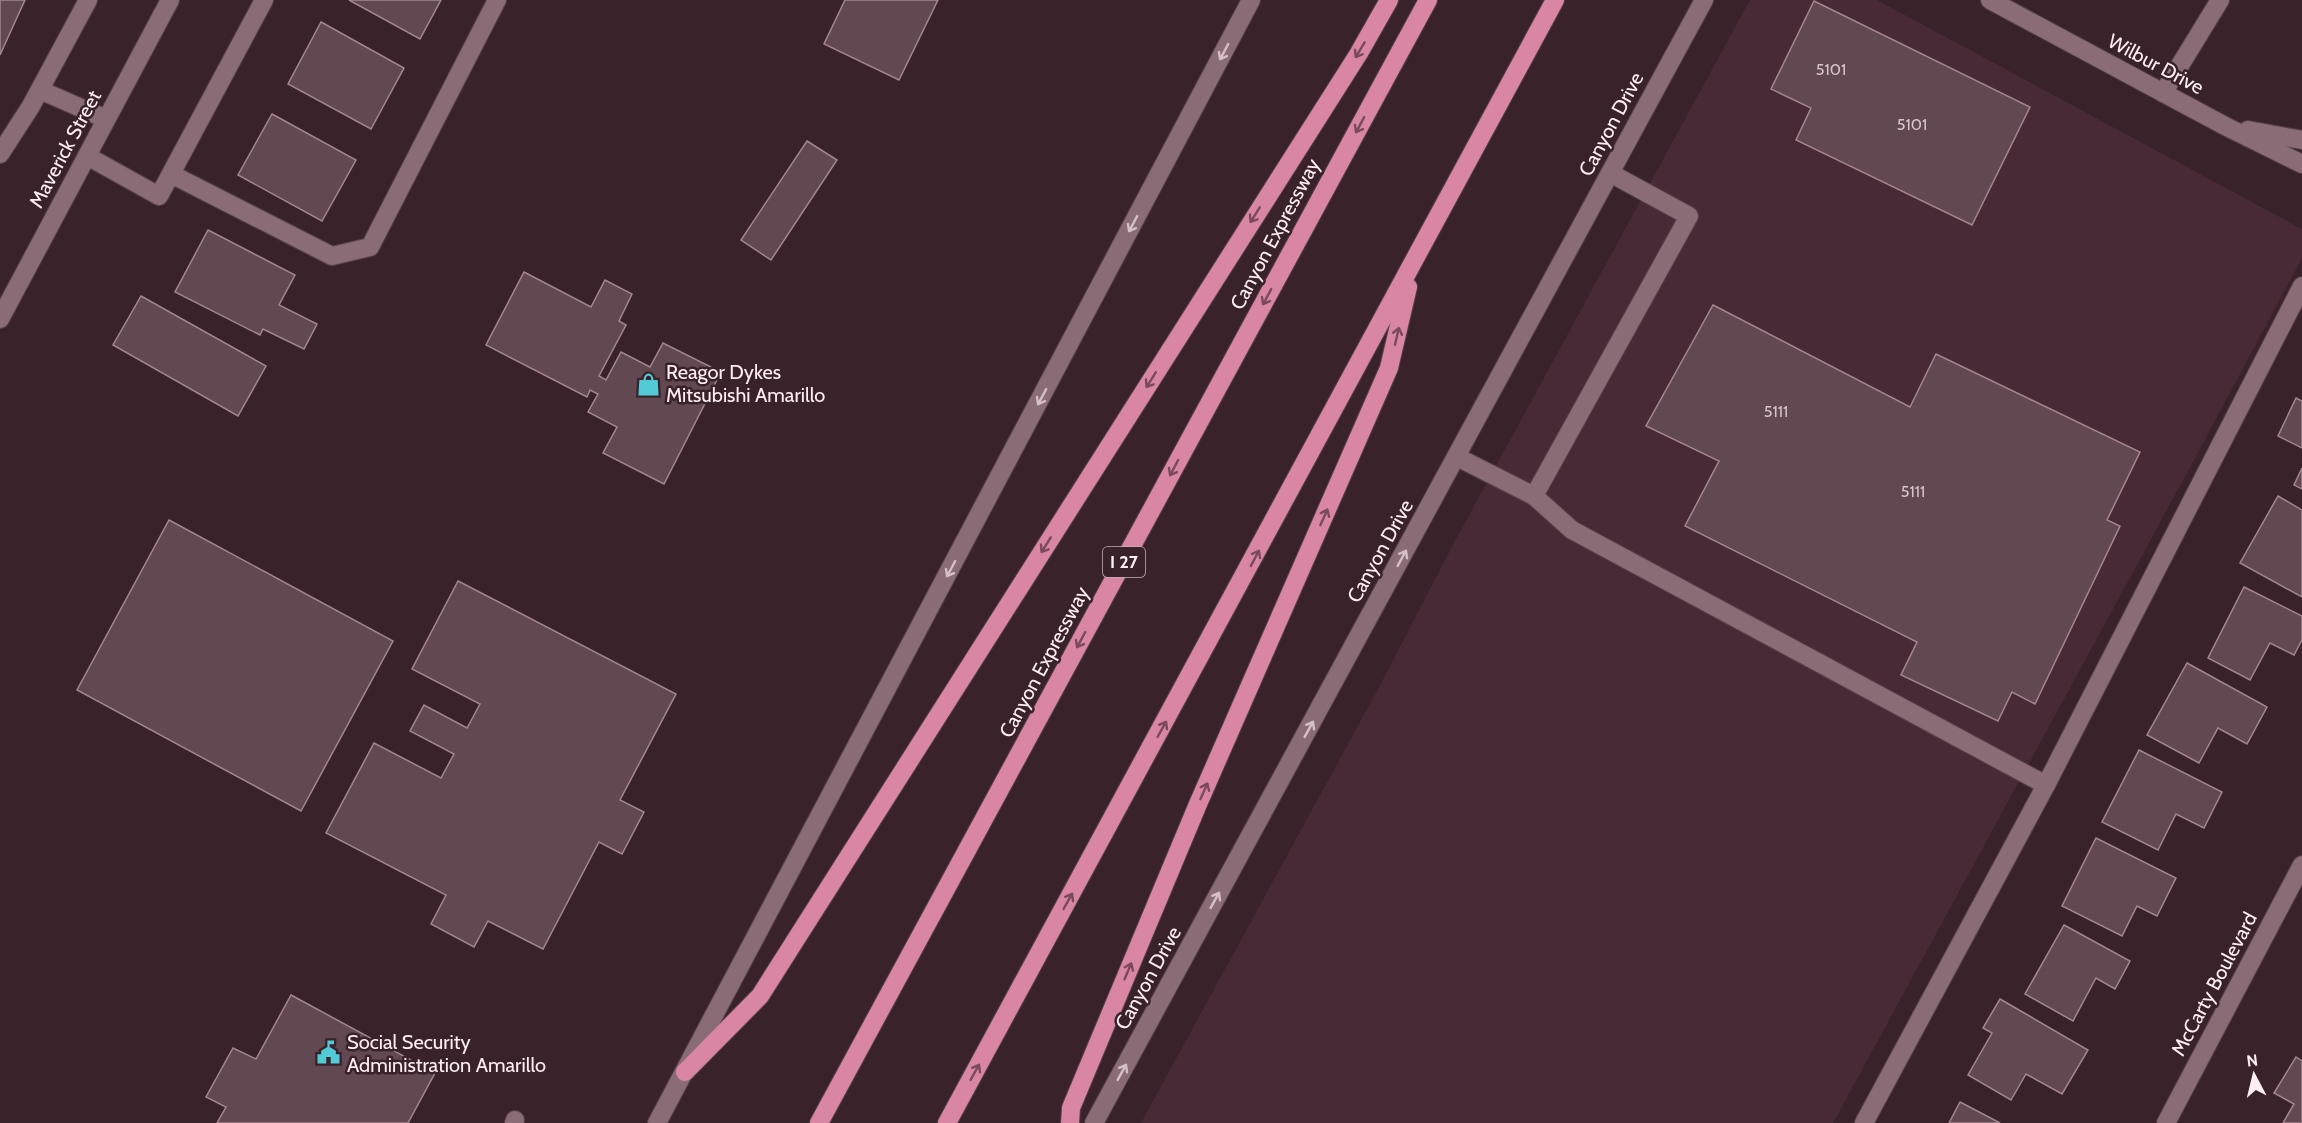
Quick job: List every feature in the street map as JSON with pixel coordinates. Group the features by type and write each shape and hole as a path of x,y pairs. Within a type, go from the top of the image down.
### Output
{"highway":[{"path":"685,1072 760,996 1359,53 1389,0"},
{"name":"Canyon Expressway","path":"819,1123 1428,0"},
{"path":"947,1123 1555,0"},
{"path":"1070,1123 1071,1108 1198,804 1389,368 1413,263"}],"main road":[{"path":"0,154 40,90 88,0"},
{"name":"Maverick Street","path":"0,319 170,0"},
{"path":"87,156 159,196 264,0"},
{"path":"171,174 332,256 370,247 497,0"},
{"path":"657,1123 1251,0"},
{"name":"Canyon Drive","path":"1094,1123 1704,0"},
{"name":"Wilbur Drive","path":"1990,0 2224,126 2302,164"},
{"path":"2163,93 2220,0"},
{"path":"40,90 106,119"},
{"path":"2224,126 2302,140"},
{"path":"1534,496 1689,216 1610,172"},
{"path":"1864,1123 2046,785 2302,286"},
{"path":"1456,457 1534,496 1572,530 2046,785"},
{"name":"McCarty Boulevard","path":"2166,1123 2302,865"}],"shaded area":[{"path":"1750,0 1877,0 2302,229 2302,258 2187,473 1833,1123 1141,1123 1377,691 1455,541"}],"building":[{"path":"0,0 25,0 0,55"},
{"path":"349,0 441,0 420,39"},
{"path":"845,0 938,0 899,80 824,44"},
{"path":"1814,1 2030,107 1972,225 1796,140 1811,108 1771,89"},
{"path":"321,22 404,68 371,129 288,84"},
{"path":"272,114 356,160 322,221 238,175"},
{"path":"807,141 837,160 771,260 741,240"},
{"path":"208,230 295,275 279,305 317,324 304,349 263,329 260,335 175,292"},
{"path":"524,272 591,307 605,280 632,294 619,321 626,325 599,376 606,380 621,352 650,367 663,343 721,372 664,484 603,453 617,427 588,412 598,394 590,390 587,397 486,345"},
{"path":"141,296 266,366 238,416 113,345"},
{"path":"1713,305 1910,407 1936,354 2140,452 2107,520 2120,526 2035,704 2012,692 1998,721 1901,675 1917,642 1685,526 1719,461 1646,426"},
{"path":"2296,398 2302,401 2302,448 2278,436"},
{"path":"2302,468 2302,489 2294,485"},
{"path":"2278,496 2302,510 2302,597 2240,563"},
{"path":"169,520 393,641 301,811 77,690"},
{"path":"458,581 676,694 620,800 644,812 622,854 599,842 543,949 488,921 474,947 431,924 446,895 326,833 374,743 441,778 454,754 410,731 424,705 467,728 480,704 412,669"},
{"path":"2244,587 2302,616 2302,640 2294,655 2270,643 2250,680 2208,658"},
{"path":"2187,663 2267,707 2247,744 2218,728 2199,763 2147,735"},
{"path":"2139,750 2222,792 2204,828 2176,814 2158,850 2102,822"},
{"path":"2096,838 2176,878 2157,916 2137,906 2122,936 2062,906"},
{"path":"2064,925 2130,961 2115,989 2096,978 2073,1021 2025,994"},
{"name":"Social Security Administration Amarillo","path":"291,995 435,1073 408,1123 217,1123 226,1107 206,1097 233,1048 256,1059"},
{"path":"2000,999 2088,1050 2062,1094 2026,1074 2011,1100 1968,1075 1992,1033 1983,1028"},
{"path":"2296,1057 2302,1061 2302,1123 2283,1123 2294,1104 2274,1093"},
{"path":"1960,1102 2000,1123 1949,1123"}],"place":[{"name":"Reagor Dykes Mitsubishi Amarillo","path":"648,384"},
{"name":"Social Security Administration Amarillo","path":"329,1053"}]}
